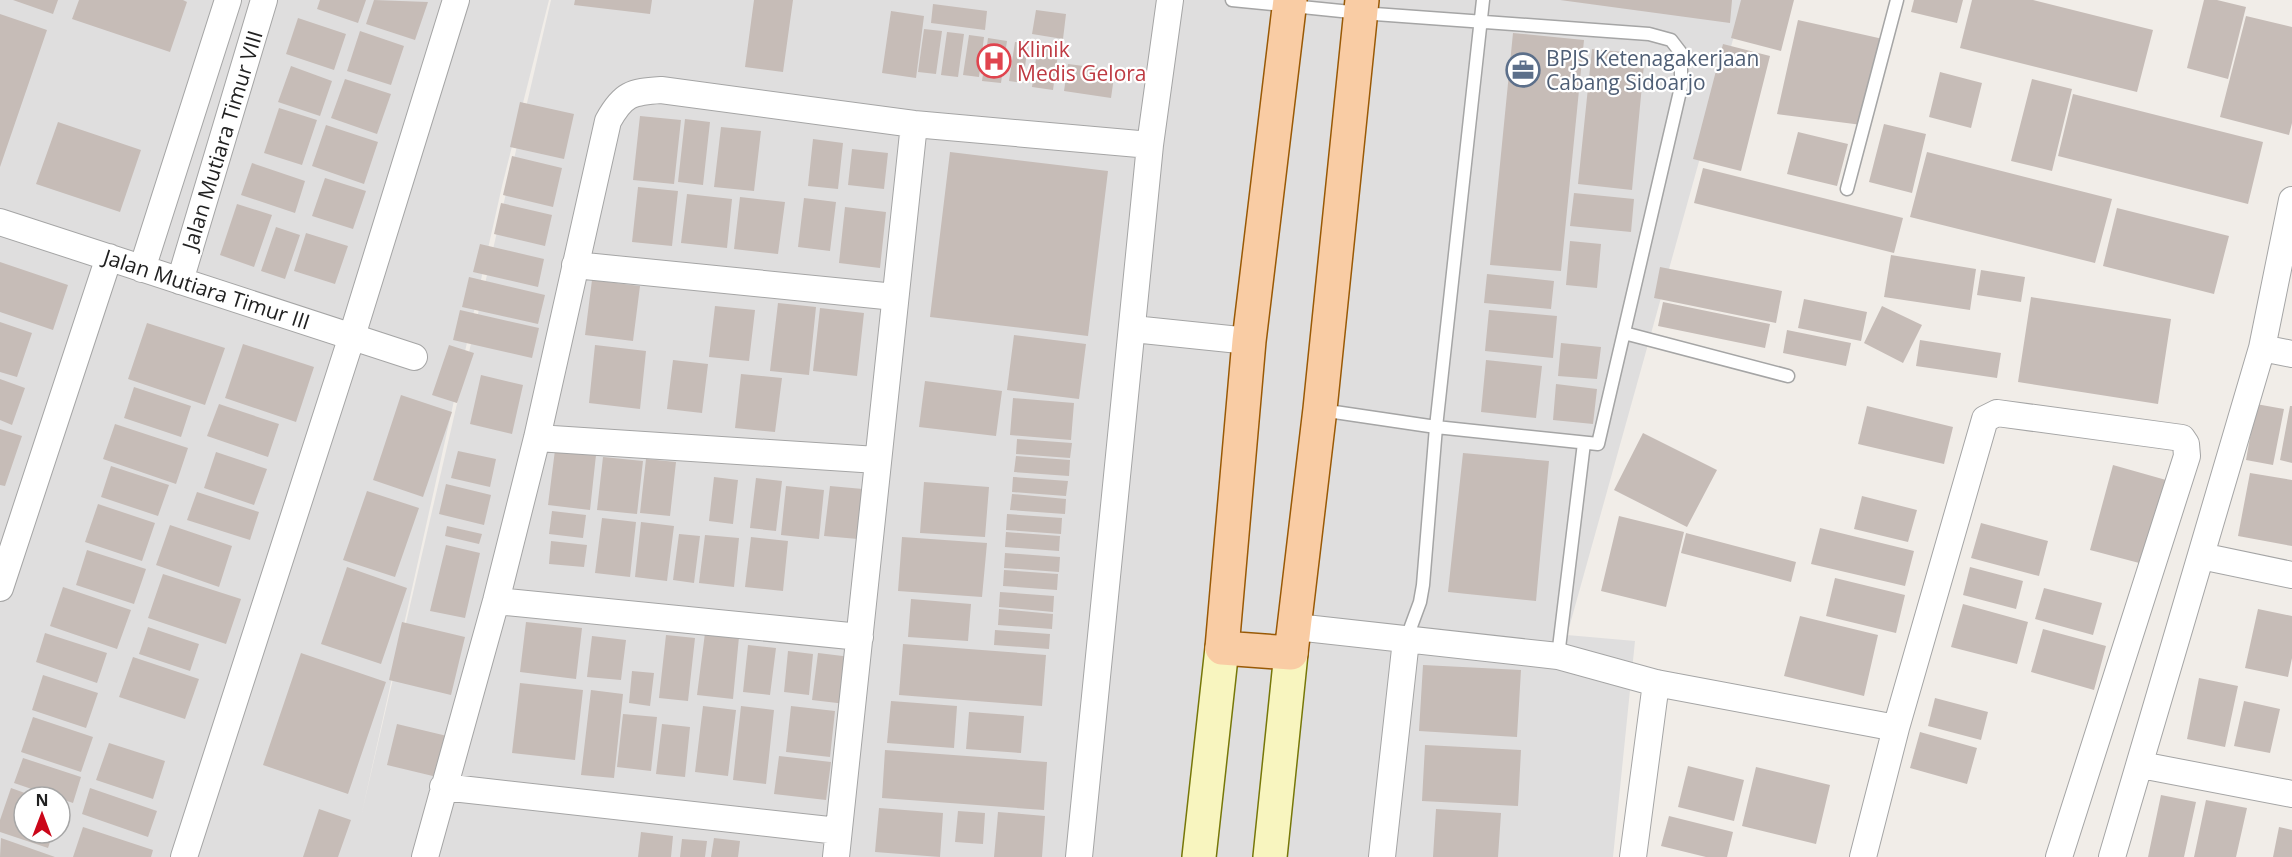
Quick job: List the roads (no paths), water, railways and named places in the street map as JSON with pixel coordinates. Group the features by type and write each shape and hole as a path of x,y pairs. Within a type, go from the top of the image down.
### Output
{"main road":[{"path":"1199,857 1222,648 1249,341 1289,2"},
{"path":"1270,857 1320,409 1361,6"},
{"path":"1222,648 1294,640"}],"street":[{"name":"Jalan Mutiara Timur VIII","path":"142,268 228,0"},
{"name":"Jalan Mutiara Timur VIII","path":"180,281 264,0"},
{"path":"184,857 352,336 456,0"},
{"path":"1079,857 1150,152 1170,0"},
{"path":"425,857 496,601 537,438 608,121 617,105 633,92 661,90 913,131 1150,152"},
{"path":"836,857 913,131"},
{"path":"2112,857 2262,348 2292,200"},
{"name":"Jalan Mutiara Timur III","path":"0,222 414,357"},
{"path":"0,588 108,257"},
{"path":"575,265 895,297"},
{"path":"1133,329 1249,341"},
{"path":"2262,348 2292,354"},
{"path":"1863,857 1896,728 1985,419 1997,413 2182,438 2186,444 2187,456 2059,857"},
{"path":"537,438 877,460"},
{"path":"2201,556 2292,575"},
{"path":"496,601 860,637"},
{"path":"1294,640 1406,640 1558,656 1656,683 1896,728"},
{"path":"1382,857 1406,640"},
{"path":"1633,857 1656,683"},
{"path":"2140,765 2292,794"},
{"path":"443,787 838,831"}],"lane":[{"path":"1232,0 1361,6 1481,20 1649,34 1671,40 1682,53 1680,87 1599,444 1436,427 1320,409"},
{"path":"1406,640 1420,602 1423,585 1436,427 1482,0"},
{"path":"1847,189 1897,0"},
{"path":"1624,333 1788,376"},
{"path":"1558,656 1584,443"}],"place":[{"name":"Klinik Medis Gelora","path":"994,61"},
{"name":"BPJS Ketenagakerjaan Cabang Sidoarjo","path":"1523,70"}]}
